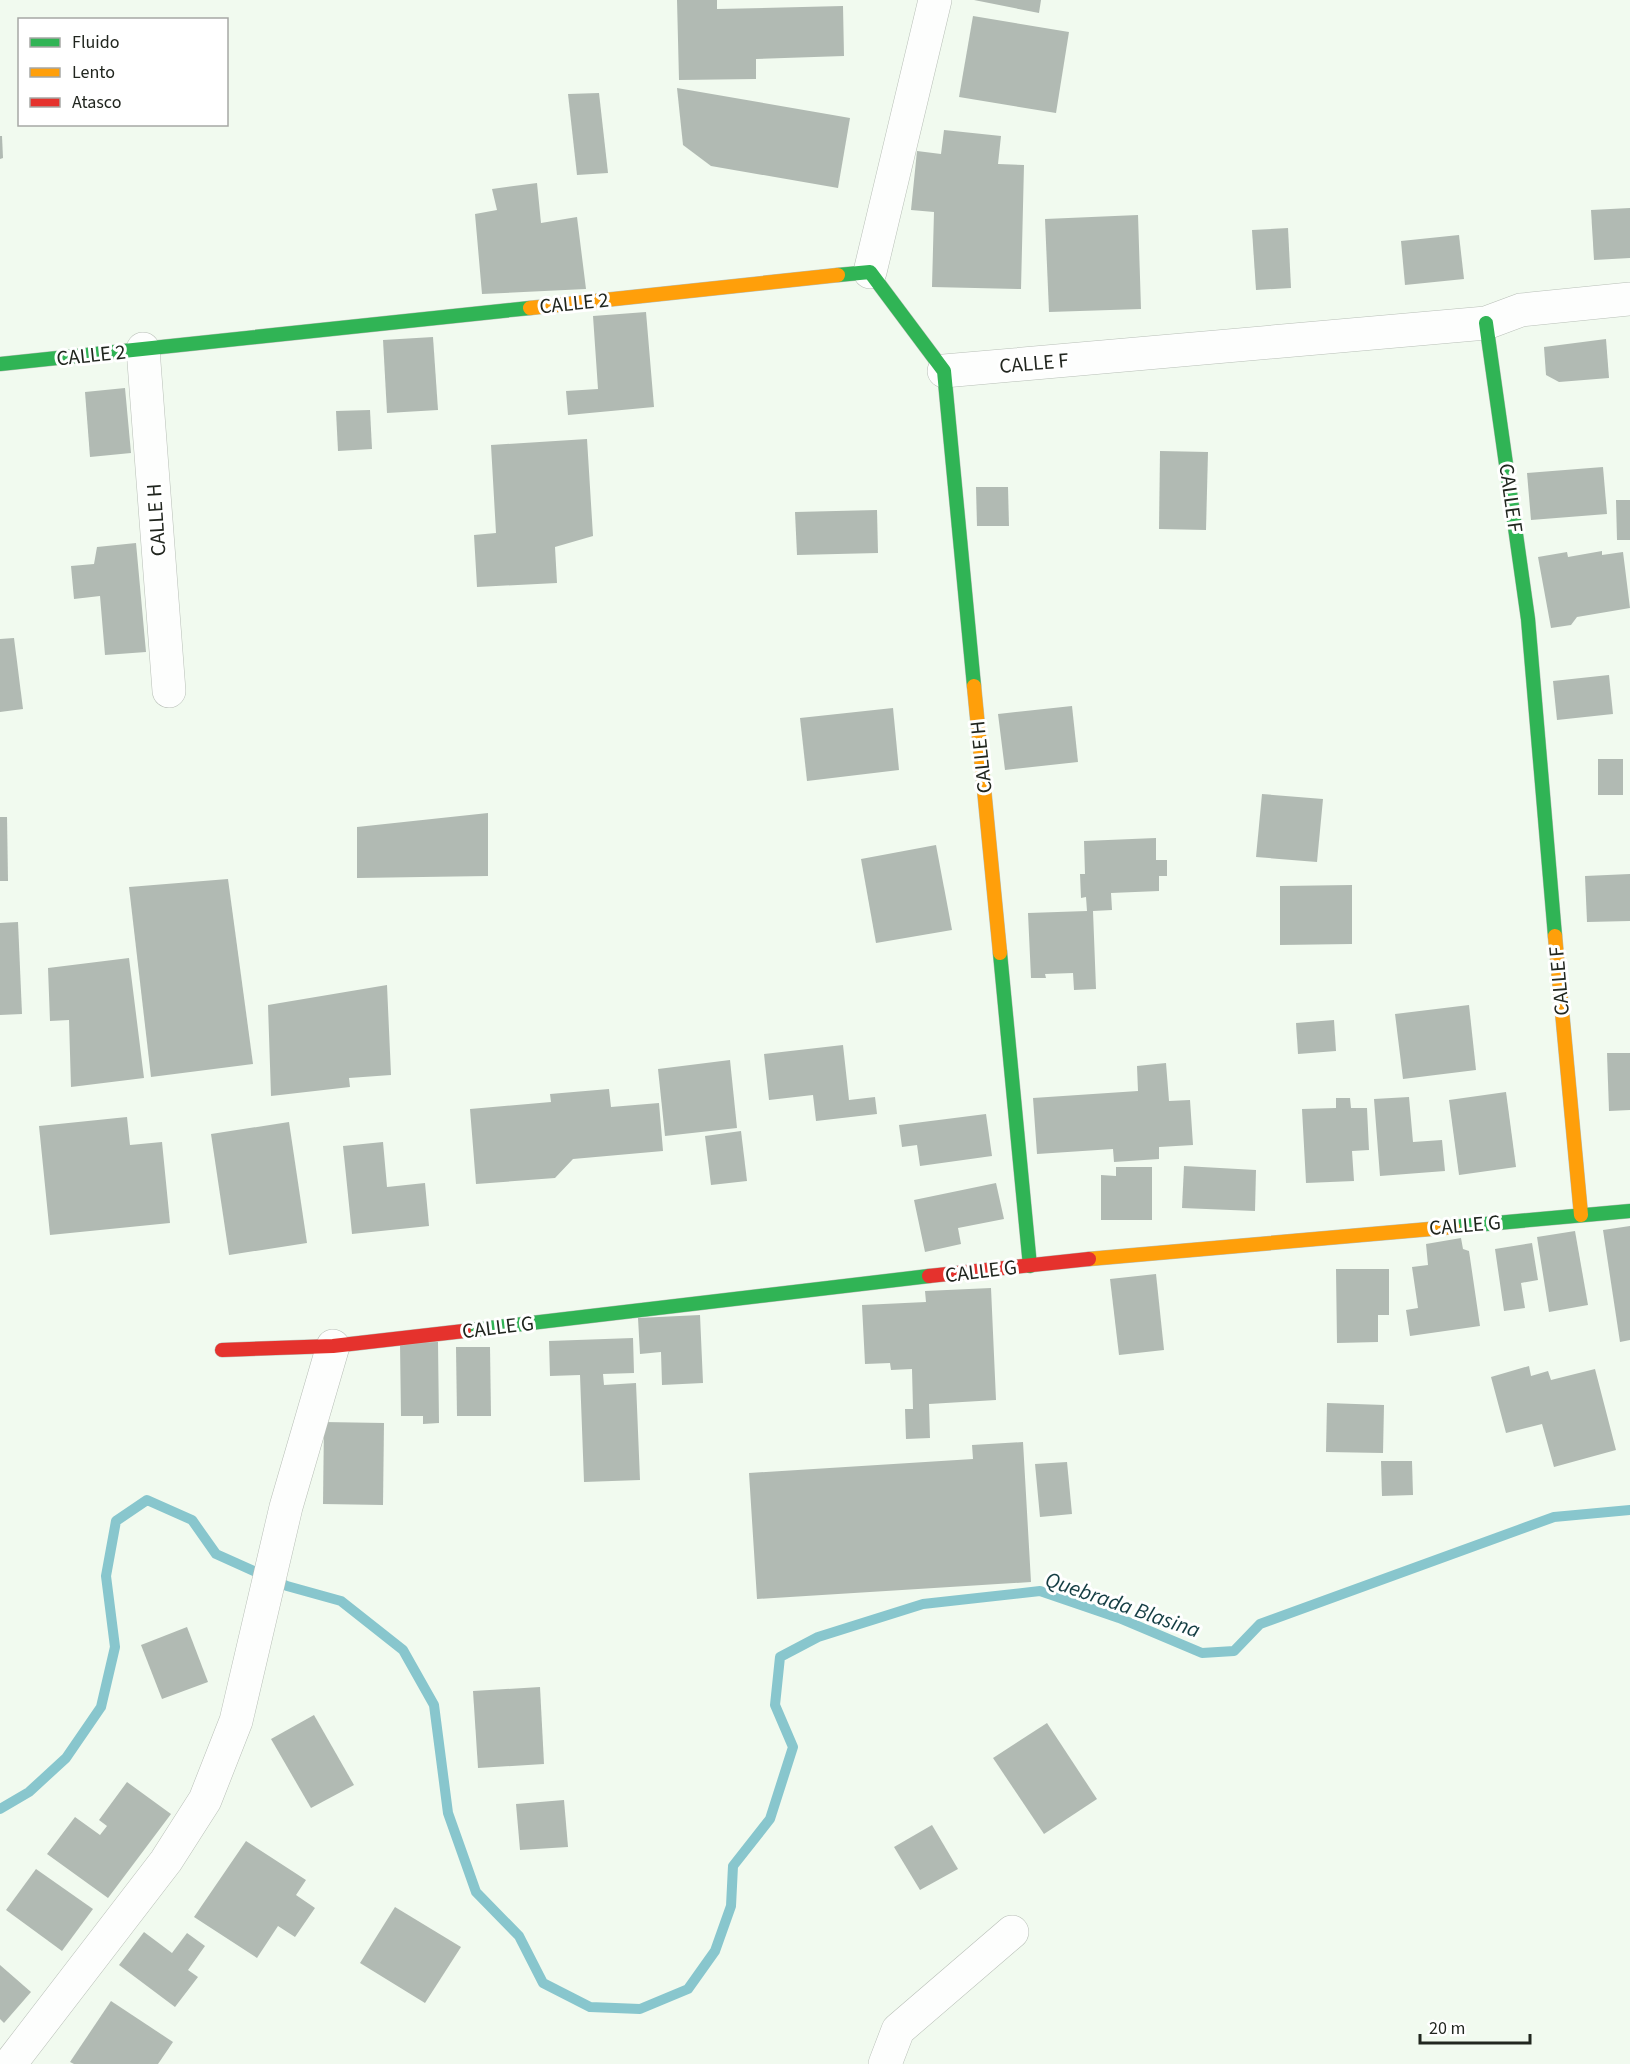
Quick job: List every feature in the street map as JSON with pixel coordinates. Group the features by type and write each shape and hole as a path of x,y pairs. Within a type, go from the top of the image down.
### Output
{"street":[{"path":"935,0 870,272 944,372"},
{"name":"CALLE 2","path":"0,364 870,272"},
{"path":"1486,323 1521,310 1630,299"},
{"name":"CALLE F","path":"944,372 1486,323 1528,619 1549,877 1581,1215"},
{"name":"CALLE H","path":"143,349 169,691"},
{"name":"CALLE H","path":"944,372 1030,1266"},
{"name":"CALLE G","path":"222,1350 333,1346 1076,1260 1630,1211"},
{"path":"10,2064 166,1861 205,1800 236,1721 286,1507 333,1346"},
{"path":"885,2064 898,2030 1012,1932"}],"building":[{"path":"677,0 717,0 717,9 843,6 844,56 756,59 756,79 679,80"},
{"path":"974,0 1041,0 1039,13"},
{"path":"973,16 1069,32 1056,113 959,97"},
{"path":"677,88 850,118 838,188 711,166 683,145"},
{"path":"599,93 608,173 577,175 568,94"},
{"path":"944,130 1001,136 998,164 1024,165 1021,289 932,287 934,212 911,210 917,151 941,154"},
{"path":"0,136 2,136 3,158 0,159"},
{"path":"537,183 541,223 577,217 586,289 482,294 475,214 497,210 492,189"},
{"path":"1630,208 1630,258 1594,260 1591,210"},
{"path":"1138,215 1141,309 1049,312 1045,219"},
{"path":"1288,228 1291,288 1256,290 1252,230"},
{"path":"1459,235 1464,279 1405,285 1401,241"},
{"path":"646,312 654,407 568,415 566,391 598,389 593,316"},
{"path":"433,337 438,410 387,413 383,340"},
{"path":"1606,339 1609,378 1559,382 1546,375 1544,347"},
{"path":"125,388 131,453 90,457 85,392"},
{"path":"370,410 372,449 338,451 336,411"},
{"path":"587,439 593,536 555,547 557,583 477,587 474,535 496,533 491,445"},
{"path":"1160,451 1208,452 1206,530 1159,529"},
{"path":"1603,467 1607,514 1531,520 1527,473"},
{"path":"976,487 1008,487 1009,526 977,526"},
{"path":"1616,500 1630,500 1630,540 1617,540"},
{"path":"877,510 878,553 797,555 795,512"},
{"path":"136,543 146,652 105,655 100,596 74,599 71,566 94,564 97,547"},
{"path":"1602,551 1602,555 1623,552 1630,608 1577,617 1571,625 1551,628 1538,557 1567,552 1568,557"},
{"path":"14,638 23,709 0,712 0,639"},
{"path":"1609,675 1613,714 1557,720 1553,681"},
{"path":"1072,706 1078,762 1005,770 998,714"},
{"path":"893,708 899,770 807,781 800,718"},
{"path":"1598,759 1623,759 1623,795 1598,795"},
{"path":"1262,794 1323,799 1317,862 1256,857"},
{"path":"488,813 488,876 357,878 357,827"},
{"path":"0,817 7,817 8,881 0,881"},
{"path":"1156,838 1156,860 1167,860 1167,876 1159,876 1159,891 1111,893 1112,910 1093,911 1096,989 1074,990 1073,973 1045,974 1046,978 1031,978 1028,913 1087,911 1086,897 1081,898 1080,874 1085,874 1084,841"},
{"path":"936,845 952,930 876,943 861,859"},
{"path":"1630,874 1630,921 1587,922 1585,876"},
{"path":"228,879 253,1064 151,1077 129,887"},
{"path":"1352,885 1352,944 1280,945 1280,886"},
{"path":"18,922 22,1014 0,1015 0,923"},
{"path":"129,958 144,1078 71,1087 69,1020 50,1021 48,968"},
{"path":"387,985 391,1075 349,1078 350,1087 271,1096 268,1005"},
{"path":"1469,1005 1476,1070 1403,1079 1395,1014"},
{"path":"1334,1020 1336,1051 1298,1054 1296,1023"},
{"path":"843,1045 849,1100 875,1097 877,1114 816,1121 813,1095 769,1100 764,1054"},
{"path":"1607,1053 1630,1053 1630,1110 1609,1111"},
{"path":"730,1060 737,1128 665,1136 658,1069"},
{"path":"1166,1063 1169,1101 1190,1100 1193,1145 1159,1147 1159,1159 1114,1162 1113,1149 1037,1154 1033,1098 1138,1091 1137,1066"},
{"path":"609,1089 611,1107 659,1103 663,1151 573,1159 555,1178 476,1184 470,1109 551,1102 550,1094"},
{"path":"1506,1092 1516,1167 1459,1175 1449,1100"},
{"path":"1409,1097 1413,1142 1442,1140 1445,1171 1380,1176 1374,1099"},
{"path":"1336,1098 1350,1098 1351,1108 1367,1108 1369,1150 1352,1151 1354,1181 1306,1183 1302,1109 1336,1108"},
{"path":"986,1114 992,1156 920,1166 917,1145 902,1147 899,1125"},
{"path":"127,1117 130,1145 162,1142 170,1223 50,1235 39,1126"},
{"path":"289,1122 307,1243 229,1255 211,1134"},
{"path":"741,1131 747,1181 711,1185 705,1136"},
{"path":"383,1142 387,1187 425,1183 429,1226 352,1234 343,1146"},
{"path":"1184,1166 1256,1170 1255,1211 1182,1208"},
{"path":"1116,1167 1152,1167 1152,1220 1101,1220 1101,1175 1116,1176"},
{"path":"996,1183 1004,1219 958,1228 961,1244 925,1252 914,1200"},
{"path":"1630,1226 1630,1340 1620,1342 1603,1230"},
{"path":"1575,1231 1588,1305 1549,1312 1537,1237"},
{"path":"1461,1238 1463,1249 1469,1251 1480,1326 1410,1336 1406,1310 1418,1308 1412,1267 1428,1265 1426,1244"},
{"path":"1532,1243 1538,1280 1521,1283 1525,1308 1504,1311 1495,1249"},
{"path":"1336,1269 1389,1269 1389,1315 1378,1315 1378,1342 1337,1343"},
{"path":"1156,1274 1164,1350 1119,1355 1110,1279"},
{"path":"991,1288 996,1400 929,1404 930,1438 906,1439 905,1409 913,1409 912,1369 891,1370 890,1363 865,1364 862,1305 926,1302 925,1291"},
{"path":"700,1315 703,1383 662,1385 661,1352 640,1354 638,1318"},
{"path":"633,1338 634,1373 603,1374 604,1385 636,1383 640,1480 584,1482 580,1375 550,1376 549,1341"},
{"path":"438,1342 439,1423 423,1424 423,1416 401,1416 400,1343"},
{"path":"456,1347 490,1347 491,1416 457,1416"},
{"path":"1529,1366 1531,1376 1548,1371 1551,1380 1595,1369 1616,1450 1554,1467 1542,1424 1506,1433 1491,1377"},
{"path":"1327,1403 1384,1405 1383,1453 1326,1452"},
{"path":"324,1422 384,1423 383,1505 323,1504"},
{"path":"1023,1442 1031,1582 757,1599 749,1473 973,1459 972,1445"},
{"path":"1381,1461 1412,1461 1413,1495 1382,1496"},
{"path":"1067,1462 1072,1514 1040,1517 1035,1464"},
{"path":"187,1627 208,1682 162,1699 141,1645"},
{"path":"540,1687 544,1764 478,1768 473,1691"},
{"path":"314,1715 354,1785 311,1808 271,1739"},
{"path":"1047,1723 1097,1799 1044,1834 993,1758"},
{"path":"127,1782 171,1814 108,1898 47,1854 75,1817 100,1835 107,1826 99,1820"},
{"path":"564,1800 568,1847 520,1850 516,1804"},
{"path":"932,1825 958,1869 920,1890 894,1847"},
{"path":"246,1841 306,1880 296,1895 315,1908 295,1937 278,1926 257,1958 194,1917"},
{"path":"36,1869 93,1909 62,1951 6,1910"},
{"path":"395,1907 461,1947 425,2003 360,1963"},
{"path":"144,1932 172,1953 187,1933 205,1946 188,1970 198,1977 175,2007 119,1965"},
{"path":"0,1965 31,1992 4,2023 0,2019"},
{"path":"111,2001 173,2042 158,2064 74,2064 70,2062"}],"waterway":[{"name":"Quebrada Blasina","path":"0,1809 29,1792 66,1758 101,1707 115,1647 106,1576 116,1521 147,1500 192,1520 216,1554 287,1586 341,1601 403,1650 434,1705 448,1813 476,1892 519,1936 543,1983 590,2007 640,2009 688,1989 715,1951 731,1906 733,1866 770,1819 793,1747 775,1705 780,1657 818,1637 923,1604 1040,1591 1119,1618 1202,1653 1234,1651 1260,1624 1554,1517 1630,1510"}],"traffic: fast":[{"path":"838,275 870,272 944,371 974,686"},
{"path":"0,364 530,308"},
{"path":"1486,323 1528,619 1555,936"},
{"path":"1000,953 1030,1266"},
{"path":"1453,1227 1630,1211"},
{"path":"464,1331 929,1276"}],"traffic: slow":[{"path":"530,308 838,275"},
{"path":"974,686 1000,953"},
{"path":"1555,936 1581,1215"},
{"path":"1089,1259 1453,1227"}],"traffic: jam":[{"path":"929,1276 1089,1259"},
{"path":"222,1350 333,1346 464,1331"}]}
